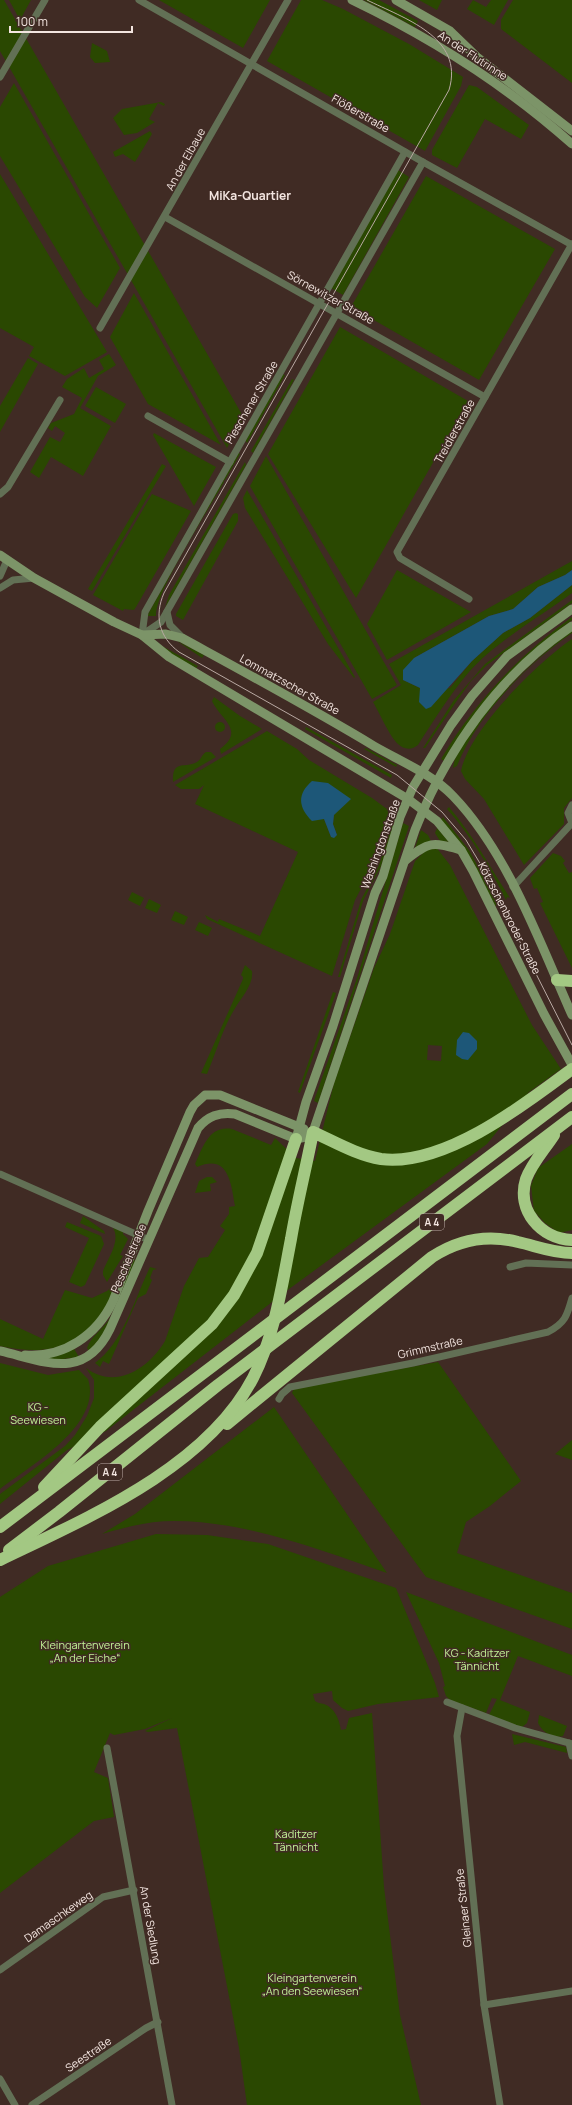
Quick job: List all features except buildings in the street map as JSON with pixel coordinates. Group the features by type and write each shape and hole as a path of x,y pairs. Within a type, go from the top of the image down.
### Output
{"highway":[{"path":"557,980 572,981"},
{"path":"0,1560 69,1526 135,1490 173,1465 208,1436 229,1415 246,1390 267,1345 281,1291 313,1132 368,1156 381,1159 414,1158 447,1147 481,1131 510,1114 569,1069"},
{"name":"A 4","path":"0,1527 572,1094"},
{"name":"A 4","path":"0,1557 59,1512 218,1385 572,1117"},
{"path":"560,1126 529,1172 525,1183 524,1195 529,1214 536,1225 554,1236 572,1240"},
{"path":"21,1511 100,1427 212,1324 234,1295 246,1275 259,1247 296,1139"},
{"path":"208,1436 218,1432 426,1262 446,1249 470,1240 497,1238 559,1253 572,1253"}],"main road":[{"name":"An der Flutrinne","path":"352,0 415,33 471,67 532,110 572,144"},
{"name":"An der Flutrinne","path":"396,0 450,31 496,72 572,131"},
{"name":"Lommatzscher Straße","path":"3,558 34,578 114,622 142,635 169,657 408,799"},
{"name":"Washingtonstraße","path":"296,1139 306,1102 333,1026 375,893 383,876 400,817 421,772 472,696 507,656 572,609"},
{"path":"296,1139 306,1137 313,1132 423,810 436,783 464,736 504,684 528,660 572,626"},
{"name":"Lommatzscher Straße","path":"142,635 166,634 182,638 314,710 421,772"},
{"name":"Kötzschenbroder Straße","path":"421,772 452,795 478,825 492,845 514,887 572,1015"},
{"name":"Kötzschenbroder Straße","path":"408,799 437,820 461,850 544,1014 569,1069"},
{"path":"406,860 423,847 432,844 461,850"},
{"name":"Peschelstraße","path":"0,1351 30,1355 50,1352 72,1345 90,1334 109,1309 190,1112 205,1095 220,1095 234,1099 300,1127"},
{"name":"Peschelstraße","path":"10,1353 42,1363 56,1365 76,1361 92,1353 107,1336 198,1128 210,1116 225,1113 235,1114 296,1139"},
{"path":"300,1127 313,1132"}],"street":[{"path":"0,77 45,0"},
{"name":"Flößerstraße","path":"139,0 252,63 423,162 572,244"},
{"name":"An der Elbaue","path":"100,328 288,0"},
{"name":"Pieschener Straße","path":"142,635 145,612 406,152"},
{"path":"142,635 159,624 167,612 423,162"},
{"name":"Sörnewitzer Straße","path":"165,217 485,397"},
{"name":"Treidlerstraße","path":"469,600 400,558 397,552 572,244"},
{"path":"0,494 8,487 60,400"},
{"path":"148,416 230,462"},
{"path":"0,576 3,558"},
{"path":"0,588 13,580 34,578"},
{"path":"167,612 170,625 182,638"},
{"path":"514,887 572,823 568,813 572,805"},
{"name":"Peschelstraße","path":"0,1174 139,1235"},
{"path":"139,1235 149,1240"},
{"path":"510,1267 526,1263 572,1265"},
{"name":"Grimmstraße","path":"279,1399 290,1387 413,1363 548,1332 562,1324 569,1310 572,1298"},
{"path":"447,1702 515,1728 571,1743 572,1756"},
{"name":"Gleinaer Straße","path":"462,1708 457,1736 484,2004 500,2105"},
{"name":"An der Siedlung","path":"107,1748 172,2105"},
{"name":"Damaschkeweg","path":"0,1970 103,1897 134,1890"},
{"path":"484,2004 572,1991"},
{"name":"Seestraße","path":"32,2105 146,2028 158,2022"},
{"path":"0,2079 15,2105"}],"green space":[{"path":"0,0 4,0 244,418 227,448 0,51"},
{"path":"9,0 31,0 20,20"},
{"path":"159,0 270,0 243,48"},
{"path":"301,0 322,0 343,9 409,44 463,77 461,86 425,151 267,61"},
{"path":"364,0 379,0 418,21 415,27"},
{"path":"419,0 442,0 437,10"},
{"path":"473,0 486,7 491,0 508,0 494,25 467,9"},
{"path":"513,0 572,0 572,83 501,29 501,20"},
{"path":"92,43 107,51 110,62 95,63 90,57"},
{"path":"14,83 120,268 97,308 85,297 0,156 0,107"},
{"path":"469,85 477,87 529,125 521,139 485,119 457,168 432,155 432,150"},
{"path":"161,102 165,104 164,106 158,103 149,119 155,122 137,133 124,135 113,118 122,109"},
{"path":"150,131 152,134 135,162 123,154 115,157 113,152"},
{"path":"398,170 409,177 343,295 331,288"},
{"path":"0,174 107,352 65,376 29,356 34,347 0,328"},
{"path":"426,176 555,249 479,380 351,307"},
{"path":"134,293 221,445 148,404 110,337"},
{"path":"340,327 468,401 356,598 268,454"},
{"path":"109,354 116,365 98,376 80,408 111,426 83,476 51,457 39,478 30,472 50,437 60,442 65,433 55,426 52,431 48,428 51,423 74,414 82,398 62,387 67,379 84,368 89,378 104,369 99,360"},
{"path":"28,358 38,364 0,432 0,406"},
{"path":"282,374 285,375 247,443 245,440"},
{"path":"292,379 294,380 253,453 251,451"},
{"path":"96,387 126,404 115,423 85,406"},
{"path":"154,433 216,467 194,506 153,435"},
{"path":"238,452 240,454 223,481 224,482 164,589 158,605 156,616 147,616"},
{"path":"266,456 397,685 372,699 250,486"},
{"path":"245,462 246,465 165,608 169,595"},
{"path":"162,464 166,466 92,591 88,589"},
{"path":"247,490 355,677 354,678 328,644 245,508 243,498"},
{"path":"152,494 191,511 134,610 124,609 123,611 93,595"},
{"path":"233,514 238,514 238,521 183,620 176,616 176,614"},
{"path":"572,561 572,570 565,575 538,587 513,609 489,616 414,658 403,680 420,688 421,693 450,688 472,661 503,633 530,618 572,585 572,593 504,640 479,661 455,689 418,745 408,749 398,744 388,730 373,702 401,685 389,664"},
{"path":"397,570 471,612 387,660 367,624"},
{"path":"572,600 572,603 487,665 471,681 425,748 423,748 454,700 485,664"},
{"path":"572,617 572,620 536,650 501,684 470,722 444,761 441,759 468,719 499,681 534,647"},
{"path":"572,631 572,633 538,659 521,675 541,656"},
{"path":"572,639 572,798 564,808 564,824 524,865 484,799 465,779 461,771 477,736 490,718 506,699 541,664"},
{"path":"177,641 204,655 202,658"},
{"path":"155,642 198,666 196,668 160,648"},
{"path":"521,675 490,710 477,728 457,766 453,768 458,752 484,714"},
{"path":"214,697 240,716 262,729 221,754 220,749 231,736 231,730 212,701"},
{"path":"218,722 222,722 224,723 224,731 218,732 215,729 215,725"},
{"path":"306,727 392,775 391,778 305,729"},
{"path":"267,731 297,749 309,760 372,798 387,809 389,815 371,870 355,900 332,976 207,919 205,915 218,922 219,919 260,936 298,852 195,804 204,785 199,789 181,789 175,785","holes":["334,815 333,824 337,835 331,837 324,819"]},
{"path":"366,748 397,765 396,767 364,749"},
{"path":"206,752 211,752 216,757 173,782 174,770 176,768 197,762"},
{"path":"449,807 474,840 510,898 507,897 506,900 480,853 447,809"},
{"path":"443,817 469,850 498,904 495,906 441,820"},
{"path":"395,821 381,866 363,901 340,977 338,977 361,900 379,865 392,823"},
{"path":"403,823 409,826 318,1103 314,1101 358,975"},
{"path":"437,828 449,842 440,841 435,833"},
{"path":"421,830 428,835 431,841 414,851"},
{"path":"436,847 450,865 532,1025 561,1069 529,1092 487,1144 285,1292 106,1431 67,1450 0,1504 0,1494 65,1446 75,1435 87,1416 94,1398 94,1380 86,1368 97,1374 109,1377 120,1377 140,1368 150,1360 165,1341 184,1286 199,1258 208,1257 225,1230 220,1226 229,1214 229,1207 235,1206 230,1180 222,1167 216,1164 208,1164 197,1167 195,1164 204,1144 212,1134 218,1130 232,1129 271,1145 275,1138 296,1158 315,1161 334,1083 374,968 390,934 415,861 426,850","holes":["428,1045 442,1046 441,1061 427,1060"]},
{"path":"553,853 561,856 565,861 563,863 569,873 572,872 572,968 540,903 543,902 537,888 534,889 530,878"},
{"path":"132,892 144,898 140,906 128,900"},
{"path":"149,899 161,905 157,913 145,908"},
{"path":"175,911 188,917 184,925 171,920"},
{"path":"199,922 212,928 208,936 195,930"},
{"path":"245,965 252,971 249,987 226,1025 207,1074 201,1073 243,979 241,975"},
{"path":"333,992 336,993 300,1093 298,1092"},
{"path":"572,1144 572,1230 559,1233 545,1223 534,1211 531,1186 538,1168"},
{"path":"207,1177 212,1177 217,1182 210,1184 211,1191 195,1193 199,1181"},
{"path":"83,1216 104,1231 105,1234 80,1223"},
{"path":"67,1222 101,1236 104,1244 85,1285 81,1287 69,1282 89,1238 65,1227"},
{"path":"113,1228 123,1231 123,1234 128,1239 120,1255 123,1256 107,1282 103,1275 103,1271 115,1244 116,1238"},
{"path":"133,1259 135,1261 106,1332 89,1351 87,1348 94,1336 107,1322 114,1311"},
{"path":"150,1267 157,1269 153,1270 150,1278 152,1280 146,1294 138,1298 109,1364 103,1361 100,1367 95,1363 105,1354 121,1332"},
{"path":"118,1281 103,1312 93,1325 82,1335 70,1342 58,1347 30,1350 0,1346 0,1319 43,1339 65,1290 92,1298 107,1291"},
{"path":"73,1347 79,1357 47,1361 41,1356"},
{"path":"438,1362 521,1481 490,1506 466,1522 457,1553 572,1593 572,1629 426,1577 292,1393 294,1388"},
{"name":"KG - Seewiesen","path":"0,1363 48,1375 79,1370 88,1379 90,1396 85,1412 75,1428 61,1443 0,1489"},
{"path":"274,1407 387,1573 282,1538 255,1531 201,1522 156,1522 102,1534 135,1514"},
{"path":"572,1440 572,1460 555,1454"},
{"path":"156,1534 207,1535 268,1544 396,1588 435,1683 439,1697 378,1704 348,1711 333,1700 332,1691 313,1694 315,1701 328,1706 334,1711 338,1718 341,1730 346,1729 349,1718 372,1713 384,1887 400,2015 421,2105 247,2105 239,2048 177,1728 148,1732 145,1731 172,1718 145,1729 114,1735 110,1733 94,1772 108,1778 114,1817 94,1821 0,1893 0,1597 48,1566"},
{"name":"KG - Kaditzer Tännicht","path":"406,1592 572,1655 572,1676 518,1656 500,1700 530,1712 527,1723 521,1728 489,1715 497,1699 492,1698 486,1713 450,1700 446,1696 443,1687 445,1686 439,1663"},
{"path":"539,1715 567,1726 563,1736 552,1736 545,1732 538,1723"},
{"path":"512,1734 566,1747 567,1753 525,1742 514,1745"}],"water":[{"path":"572,570 572,585 530,618 503,633 472,661 431,707 426,709 419,702 420,688 403,680 403,670 414,658 489,616 513,609 538,587 565,575"},
{"path":"312,781 328,783 351,799 334,815 333,824 337,835 334,838 331,837 324,819 312,821 307,816 302,806 301,801 304,791"},
{"path":"463,1032 469,1033 477,1041 477,1049 468,1060 462,1059 456,1055 457,1040"}],"tram line":[{"path":"367,0 413,22 428,32 440,43 448,56 452,72 449,90 164,593 159,610 160,626 167,640 179,652 397,775 442,812 466,840 481,865 572,1045"}],"district":[{"name":"MiKa-Quartier","path":"250,195"}],"park label":[{"name":"Kleingartenverein „An der Eiche“","path":"85,1650"},
{"name":"Kaditzer Tännicht","path":"296,1839"},
{"name":"Kleingartenverein „An den Seewiesen“","path":"312,1983"}]}
